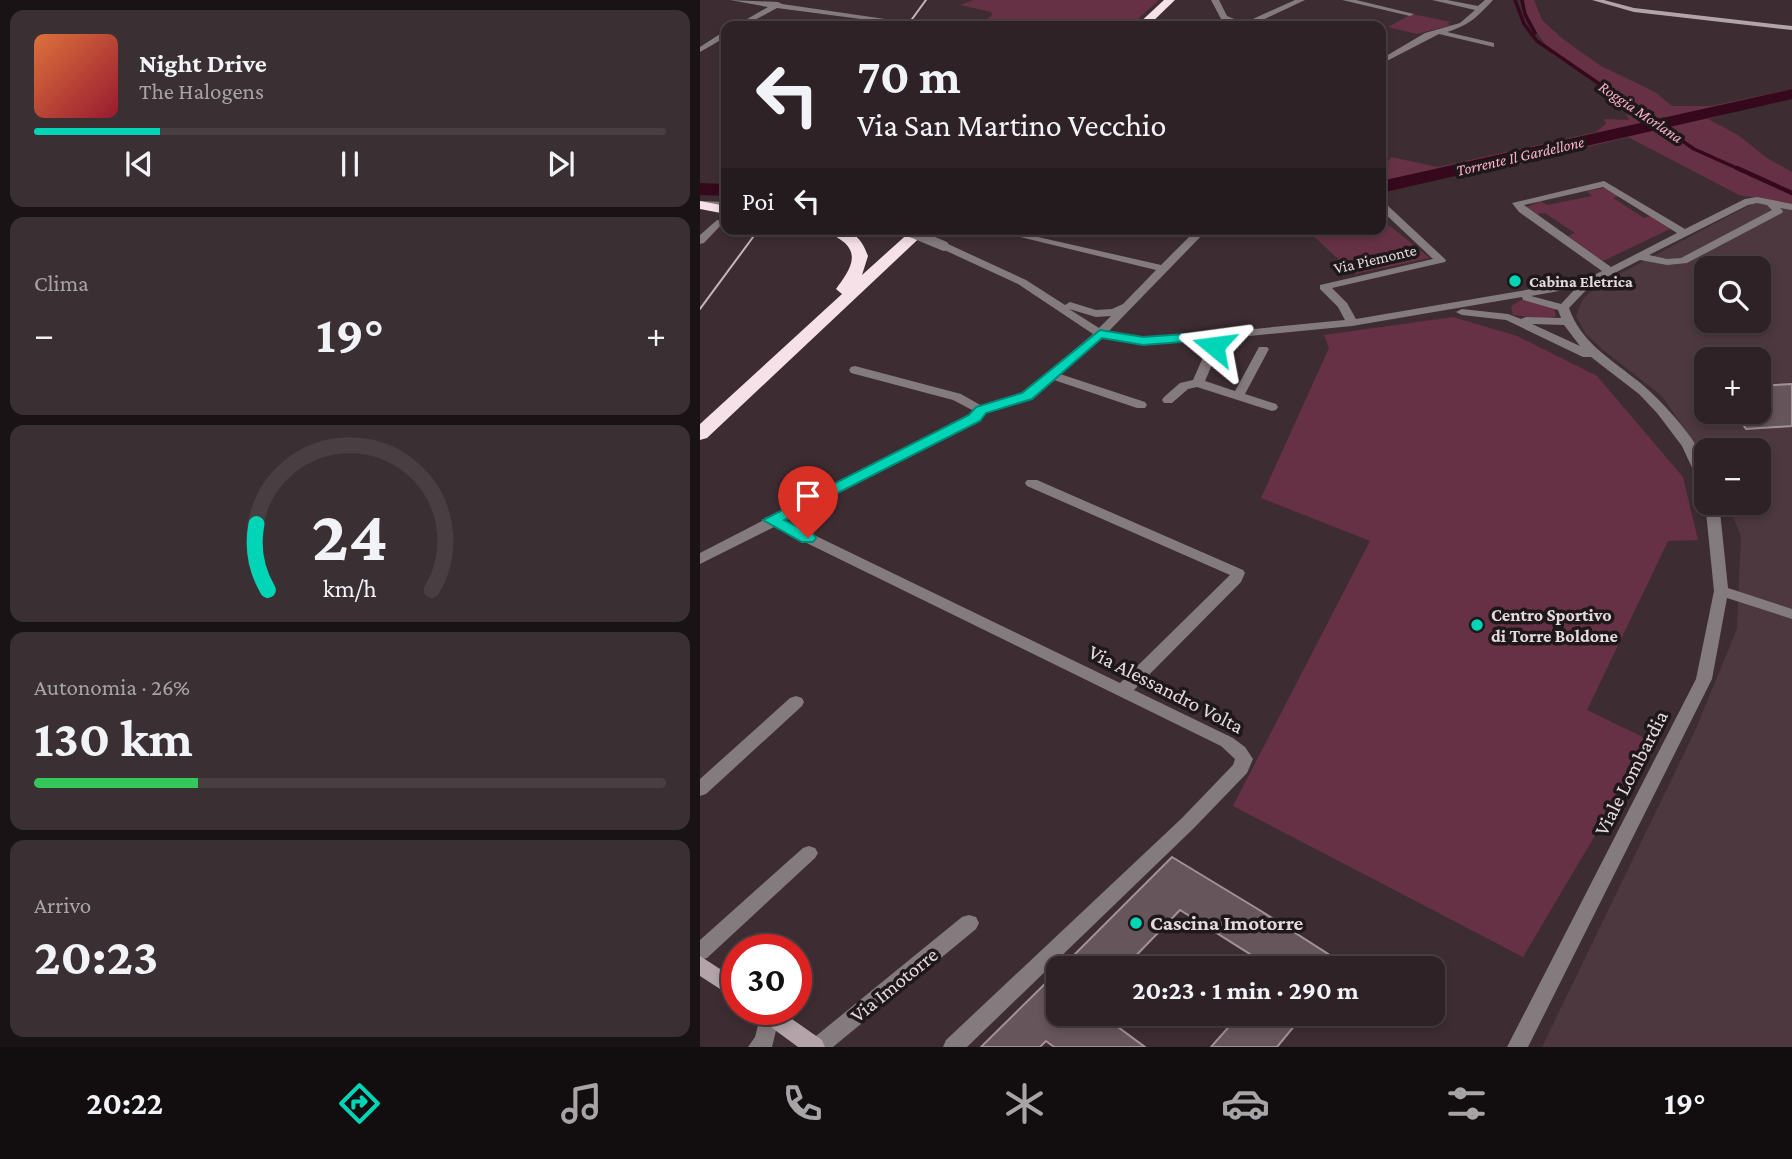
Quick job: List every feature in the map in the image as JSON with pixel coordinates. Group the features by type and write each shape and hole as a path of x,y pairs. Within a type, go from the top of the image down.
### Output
{"highway":[{"path":"1147,21 1170,0"},
{"path":"700,198 721,199"},
{"path":"700,204 721,212"},
{"path":"790,351 802,329 841,293 861,265 857,247 844,235"},
{"path":"700,434 916,235"}],"street":[{"path":"734,0 778,3 896,21"},
{"path":"1215,0 1224,17 1232,21"},
{"path":"1254,21 1301,0"},
{"path":"1346,0 1410,14"},
{"path":"1436,0 1485,5"},
{"path":"1596,0 1642,11 1792,28"},
{"path":"747,21 778,3"},
{"path":"1386,59 1415,41 1463,25 1485,5"},
{"path":"1437,32 1491,45"},
{"path":"700,50 721,37"},
{"path":"1611,272 1517,203 1604,184 1686,233"},
{"path":"917,235 1022,282 1100,334 1143,341 1352,323 1587,283 1745,202 1757,200 1792,207"},
{"path":"1640,257 1667,262 1683,261 1777,211 1771,203"},
{"name":"Via Piemonte","path":"1352,323 1343,305 1324,287 1441,260 1386,210"},
{"path":"700,241 721,215"},
{"path":"1024,235 1164,270"},
{"path":"700,559 771,520 975,418 981,410 1027,396 1100,334 1197,235"},
{"path":"1563,308 1587,283"},
{"path":"1508,317 1505,306 1516,297 1541,299 1563,308"},
{"path":"1055,302 1100,316 1118,310 1136,299"},
{"path":"1563,308 1571,332 1611,368 1643,391 1694,458"},
{"path":"1429,311 1567,322"},
{"path":"1508,317 1559,339 1611,368"},
{"path":"1198,383 1214,346 1213,336"},
{"path":"1238,396 1263,349"},
{"path":"855,370 957,397 981,410"},
{"path":"1052,375 1141,405"},
{"path":"1168,400 1184,386 1198,383 1272,407"},
{"path":"1032,483 1233,568 1238,573 1236,579 1127,687 1120,689"},
{"name":"Viale Lombardia","path":"1517,1047 1704,679 1721,591 1713,515"},
{"name":"Via Alessandro Volta","path":"771,520 1227,742 1239,751 1244,760 1241,768 1188,823 953,1047"},
{"path":"1721,591 1792,614"},
{"path":"700,789 796,702"},
{"path":"700,951 809,853"},
{"name":"Via Imotorre","path":"785,1025 817,1047 969,923"},
{"path":"700,965 721,980"},
{"name":"Via Imotorre","path":"758,1047 764,1042 765,1025"}],"shaded area":[{"path":"974,0 1159,0 1136,21 985,21 992,15 991,12 960,5"},
{"path":"1521,0 1534,0 1542,20 1601,66 1655,92 1672,106 1711,106 1792,89 1792,99 1708,119 1738,135 1767,158 1792,172 1792,204 1739,195 1628,137 1515,165 1386,188 1386,164 1391,157 1438,167 1596,132 1606,124 1604,119 1629,120 1618,96 1553,55 1532,26"},
{"path":"1412,14 1451,22 1447,24 1451,25 1417,34 1388,27"},
{"path":"1604,188 1619,196 1613,198 1644,218 1650,216 1670,229 1603,261 1568,236 1575,233 1545,213 1537,214 1527,207 1541,201 1547,205 1592,196 1587,191"},
{"path":"1763,198 1792,204 1792,1047 1542,1047 1694,733 1737,629 1741,536 1732,515 1771,515 1771,438 1694,438 1694,443 1662,396 1586,334 1576,316 1583,299 1597,286"},
{"path":"1386,223 1430,258 1355,274 1312,235 1386,235"},
{"path":"1521,300 1554,308 1556,316 1546,319 1513,315 1511,306"},
{"name":"Centro Sportivo di Torre Boldone","path":"1453,317 1517,336 1597,376 1683,477 1698,540 1668,541 1587,710 1651,741 1523,957 1233,806 1370,541 1261,498 1329,348 1324,335"}],"building":[{"path":"1792,384 1792,426 1746,429 1743,424 1771,424 1771,385"},
{"name":"Cascina Imotorre","path":"1172,857 1331,956 1253,956 1180,910 1136,956 1073,956"},
{"path":"1046,983 1046,1026 1117,1026 1145,1047 1054,1047 1046,1041 1040,1047 981,1047"},
{"path":"1230,1026 1294,1026 1277,1047 1211,1047"}],"waterway":[{"name":"Roggia Morlana","path":"1515,0 1524,24 1537,41 1694,149 1741,170"},
{"path":"1522,0 1525,14 1535,33"},
{"name":"Torrente Il Gardellone","path":"1386,186 1792,94"},
{"name":"Roggia Morlana","path":"1737,168 1792,193"},
{"name":"Torrente Il Gardellone","path":"700,189 721,190"}],"tram line":[{"path":"911,21 926,0"},
{"path":"700,309 755,235"}],"place":[{"name":"Cabina Eletrica","path":"1515,281"},
{"name":"Centro Sportivo di Torre Boldone","path":"1477,625"},
{"name":"Cascina Imotorre","path":"1136,923"}],"route":[{"path":"808,538 771,520 975,418 981,410 1027,396 1100,334 1143,341 1213,336 1214,346"}]}
